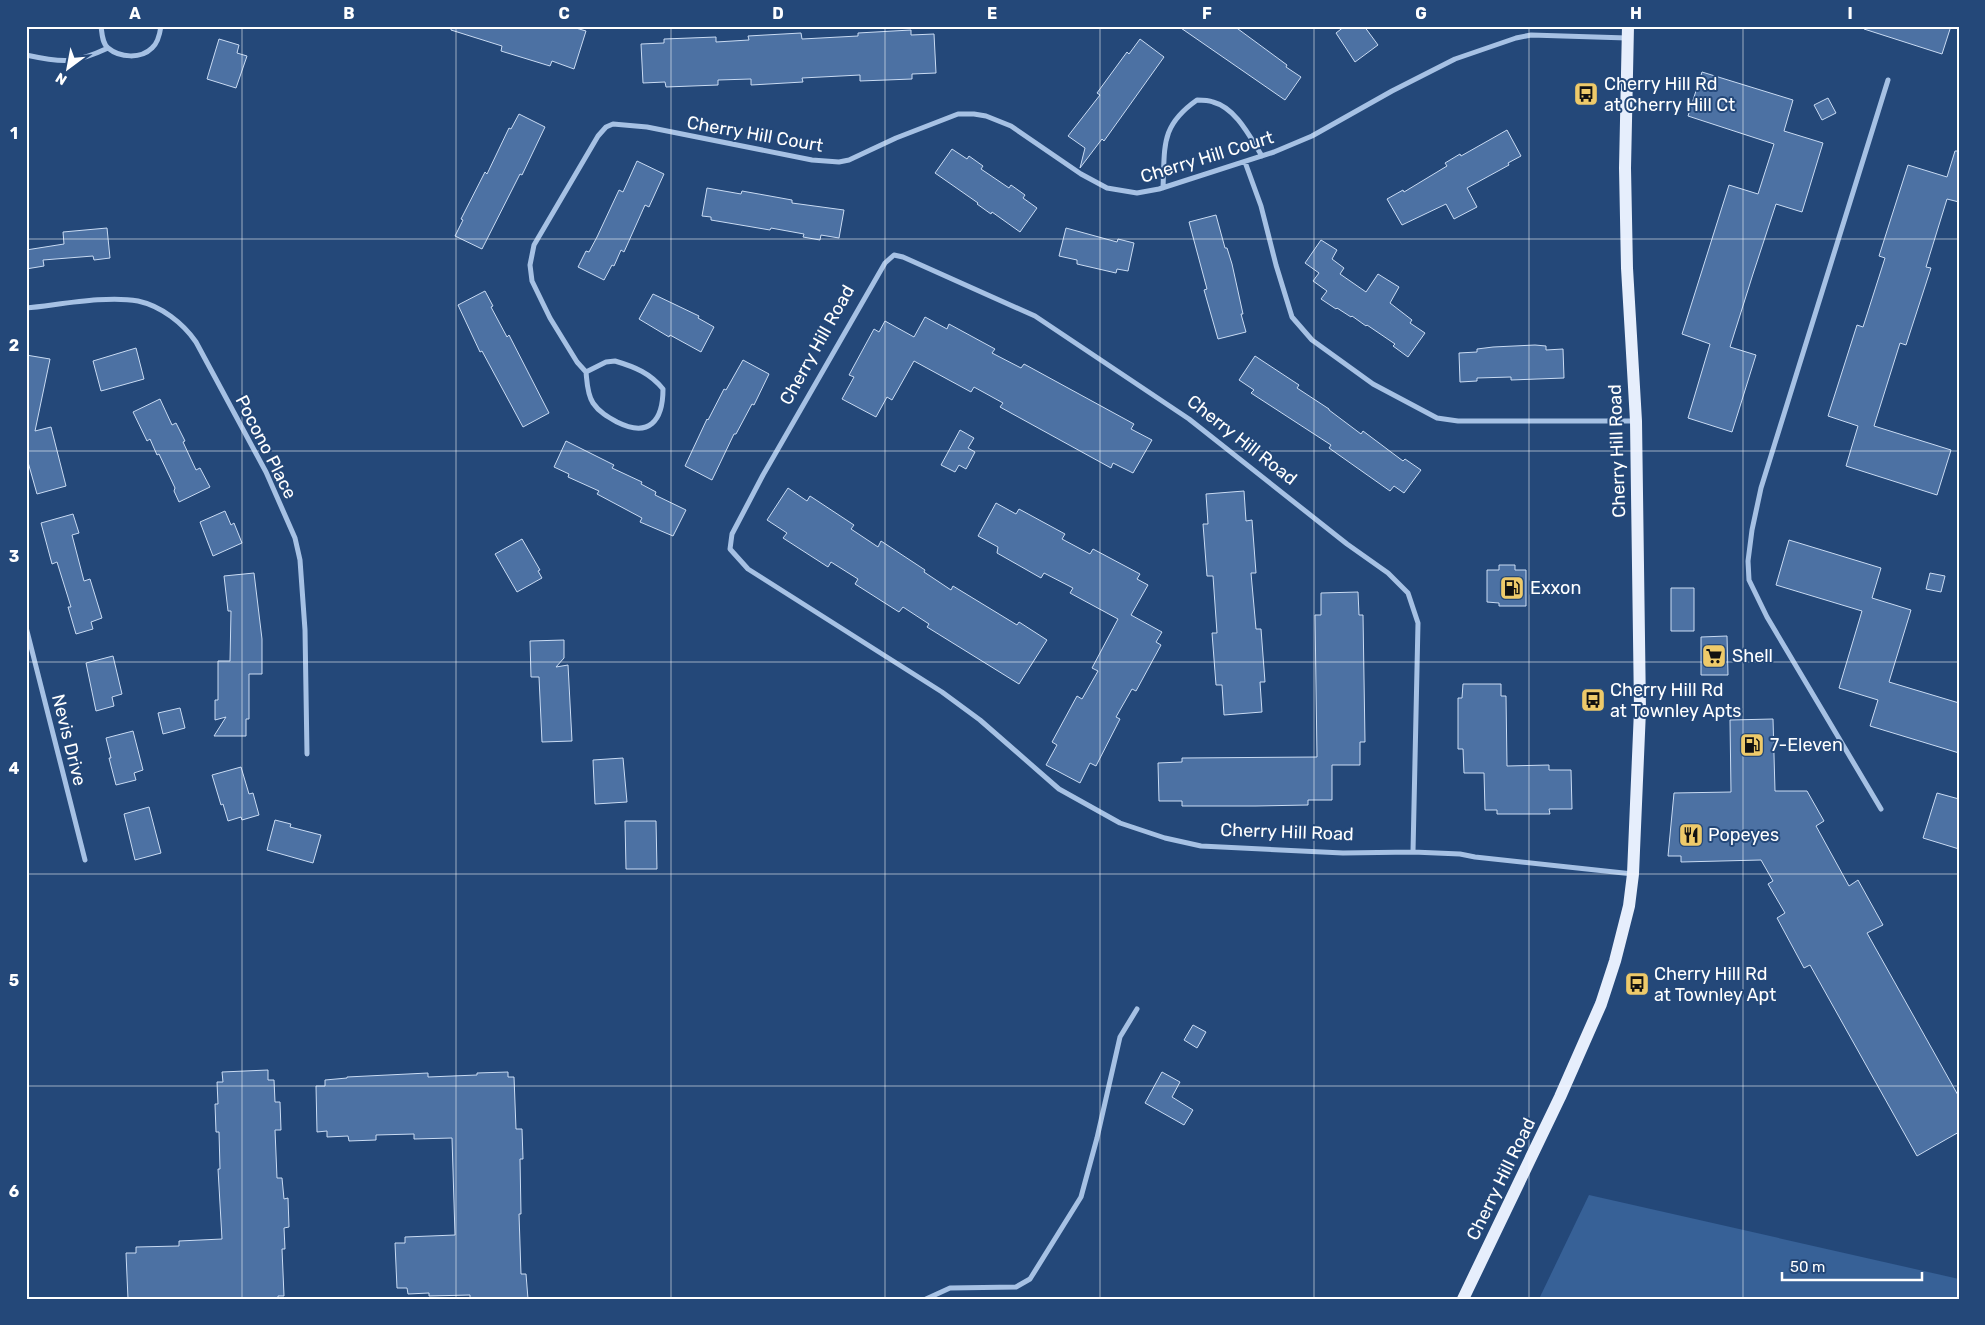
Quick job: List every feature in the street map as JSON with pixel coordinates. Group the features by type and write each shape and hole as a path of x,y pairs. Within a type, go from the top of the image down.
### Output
{"main road":[{"name":"Cherry Hill Road","path":"1463,1299 1560,1097 1601,1004 1615,961 1629,906 1633,874 1640,710 1636,421 1627,268 1625,168 1628,32"}],"street":[{"path":"101,26 103,40 108,48 123,56 135,56 152,48 159,37 161,26"},
{"name":"Cherry Hill Court","path":"586,372 606,362 615,361 653,377 663,389 662,406 656,420 650,426 635,428 625,426 604,415 592,402 586,372 576,362 550,318 532,281 530,264 534,245 594,142 606,127 613,124 647,127 812,160 840,162 849,160 896,138 958,114 974,114 986,116 1011,126 1081,174 1107,188 1137,193 1163,188 1245,162 1312,136 1392,91 1455,59 1516,38 1531,35 1628,32"},
{"path":"26,54 52,60 68,61 86,58 108,48"},
{"path":"1881,809 1767,617 1749,580 1748,561 1761,488 1888,80"},
{"path":"1163,188 1165,141 1177,117 1197,100 1214,102 1236,116 1262,156"},
{"path":"1245,162 1261,206 1292,317 1312,340 1373,384 1437,418 1509,421 1636,421"},
{"name":"Cherry Hill Road","path":"1413,852 1418,623 1408,593 1388,573 1347,544 1189,419 1035,316 903,257 894,255 885,263 732,534 730,549 748,569 942,692 980,720 1059,789 1120,823 1164,838 1201,846 1343,853 1413,852 1460,854 1633,874"},
{"name":"Pocono Place","path":"26,308 103,300 138,301 152,306 172,318 186,328 196,342 266,472 295,538 300,560 305,630 307,754"},
{"name":"Nevis Drive","path":"26,627 85,860"},
{"path":"926,1299 950,1288 1016,1287 1030,1279 1081,1197 1097,1138 1120,1037 1137,1009"}],"shaded area":[{"path":"1589,1195 1959,1279 1959,1299 1539,1299"}],"building":[{"path":"451,26 569,26 586,31 574,69 552,61 550,66 501,51 502,46 451,30"},
{"path":"1178,26 1234,26 1301,77 1285,100"},
{"path":"1345,26 1364,26 1378,45 1355,62 1336,33"},
{"path":"1865,26 1951,26 1942,54 1864,29"},
{"path":"911,30 911,35 934,34 936,73 912,74 912,79 860,81 860,75 802,78 803,82 751,85 751,79 718,80 718,85 666,87 665,82 643,83 641,44 664,43 664,39 716,37 716,42 749,40 748,36 801,33 802,39 858,36 858,33"},
{"path":"219,39 239,45 237,53 247,56 236,88 207,79"},
{"path":"1140,39 1164,57 1104,141 1102,139 1080,168 1085,148 1068,136 1100,95 1097,93 1127,52 1129,54"},
{"path":"1702,72 1793,100 1784,131 1823,143 1802,212 1776,204 1730,347 1756,355 1732,432 1688,418 1710,344 1682,334 1729,185 1758,194 1774,144 1688,116"},
{"path":"1828,98 1836,113 1822,120 1814,105"},
{"path":"519,114 545,127 522,175 520,174 482,249 455,236 463,220 461,219 485,172 487,174 509,128 511,129"},
{"path":"1507,130 1521,156 1508,163 1509,165 1467,188 1477,207 1454,219 1446,204 1402,225 1387,199 1403,190 1404,192 1447,166 1445,163 1460,154 1461,156"},
{"path":"952,149 967,159 969,156 983,166 981,169 1009,188 1011,185 1025,195 1023,198 1037,208 1020,232 992,212 991,214 935,173"},
{"path":"1955,151 1959,151 1959,202 1947,199 1926,267 1931,268 1906,345 1900,343 1874,426 1951,450 1937,495 1846,466 1858,426 1828,416 1857,325 1863,327 1885,258 1879,256 1908,165 1947,177"},
{"path":"637,161 664,174 649,207 645,205 624,252 621,250 614,266 612,265 604,280 578,267 586,251 589,252 597,237 619,190 623,192"},
{"path":"707,188 741,194 742,191 792,200 792,203 844,210 839,238 821,235 820,240 803,237 804,234 711,220 711,217 702,216"},
{"path":"1216,215 1225,248 1227,248 1232,264 1246,332 1218,339 1204,290 1207,289 1189,222"},
{"path":"107,228 110,258 94,260 93,256 43,260 44,266 26,269 26,250 64,244 63,232"},
{"path":"1066,228 1117,242 1118,239 1134,243 1128,271 1117,269 1116,273 1077,264 1077,260 1059,256"},
{"path":"1321,240 1337,250 1332,259 1344,268 1340,274 1366,292 1378,274 1399,287 1390,303 1412,320 1410,323 1425,333 1408,357 1393,346 1395,344 1367,325 1321,299 1327,291 1313,281 1319,273 1305,263"},
{"path":"485,291 493,306 491,307 507,337 509,335 549,413 523,427 482,351 480,352 458,305"},
{"path":"653,294 699,316 698,318 714,327 701,352 670,335 669,337 639,319"},
{"path":"925,317 947,329 949,324 995,349 992,353 1021,368 1024,364 1134,424 1131,429 1152,440 1133,473 1113,463 1111,468 1000,407 1003,403 974,387 971,392 914,361 892,400 887,397 876,417 842,399 854,377 849,375 874,329 879,332 885,321 914,337"},
{"path":"1546,346 1546,350 1563,349 1564,378 1511,380 1511,377 1477,378 1477,381 1460,382 1459,353 1477,352 1477,349 1493,347"},
{"path":"136,348 144,379 101,391 93,361"},
{"path":"26,355 50,359 35,431 51,427 66,486 37,494 26,455"},
{"path":"1255,356 1299,385 1297,388 1329,409 1361,434 1363,431 1403,461 1405,459 1421,470 1404,493 1394,486 1390,491 1329,448 1331,445 1251,393 1254,390 1239,380"},
{"path":"743,360 769,374 754,405 752,404 736,434 734,434 712,480 685,466 707,419"},
{"path":"160,399 172,425 176,423 196,470 200,468 210,487 179,502 174,491 175,488 159,454 157,455 150,439 147,441 133,412"},
{"path":"960,430 974,438 968,448 975,452 966,469 959,465 955,472 941,465"},
{"path":"566,441 614,465 612,468 642,482 641,484 656,492 655,495 686,510 673,536 640,522 642,518 597,494 599,491 568,477 569,474 554,467"},
{"path":"788,488 807,501 810,496 854,525 851,529 878,547 881,541 951,590 953,586 1017,625 1019,622 1047,640 1019,684 927,627 929,624 903,607 899,612 855,584 858,579 831,562 828,567 783,538 787,533 767,520"},
{"path":"1244,491 1246,521 1252,520 1256,573 1251,573 1256,629 1261,629 1265,682 1260,682 1262,712 1224,715 1222,685 1216,685 1212,633 1217,633 1213,576 1207,576 1203,524 1208,524 1206,494"},
{"path":"996,503 1016,514 1019,509 1065,534 1062,539 1090,554 1093,549 1140,574 1137,579 1148,585 1131,615 1162,632 1156,642 1161,645 1136,691 1132,689 1116,717 1120,719 1096,766 1090,763 1080,783 1046,765 1057,745 1052,742 1077,696 1082,699 1098,671 1092,668 1118,619 1070,593 1073,588 1044,573 1041,578 997,553 998,547 978,536"},
{"path":"225,511 231,525 234,523 242,543 213,556 200,522"},
{"path":"73,514 79,533 72,535 84,581 90,579 102,618 91,622 93,629 76,634 68,607 71,607 57,562 52,564 41,523"},
{"path":"522,539 540,570 538,571 542,578 517,592 495,554"},
{"path":"1789,540 1881,568 1872,598 1911,610 1889,682 1959,703 1959,753 1870,726 1878,700 1839,688 1862,611 1776,585"},
{"name":"Exxon","path":"1499,565 1515,565 1515,570 1526,570 1526,606 1499,606 1499,603 1487,602 1487,570 1499,570"},
{"path":"254,573 262,639 262,674 249,674 249,719 246,719 246,736 214,736 226,717 215,720 215,700 218,700 218,661 230,661 231,611 228,611 224,576"},
{"path":"1930,573 1945,576 1941,592 1926,589"},
{"name":"Shell","path":"1671,588 1694,588 1694,631 1671,631"},
{"path":"1358,592 1359,615 1363,615 1365,742 1360,742 1360,765 1332,765 1332,800 1308,800 1308,805 1256,806 1182,806 1182,801 1159,801 1158,763 1182,762 1182,758 1317,757 1315,615 1321,615 1321,593"},
{"name":"Shell","path":"1727,636 1728,675 1701,675 1701,637"},
{"path":"564,640 564,658 556,667 568,665 572,741 542,742 539,677 531,677 530,641"},
{"path":"113,656 122,694 112,697 114,706 96,711 86,663"},
{"path":"1463,684 1501,684 1501,696 1506,696 1507,766 1549,765 1549,770 1571,770 1572,809 1549,809 1550,814 1497,814 1497,810 1485,810 1484,773 1464,773 1463,749 1458,749 1458,698 1462,698"},
{"path":"180,708 185,728 163,734 158,713"},
{"path":"1773,719 1775,791 1807,791 1824,821 1816,826 1849,886 1858,880 1883,925 1867,933 1959,1097 1959,1132 1917,1156 1810,965 1804,968 1777,918 1785,913 1768,884 1773,881 1761,860 1681,862 1681,856 1668,856 1674,793 1731,792 1730,720"},
{"path":"133,731 143,770 134,773 136,780 116,785 106,738"},
{"path":"623,758 627,802 595,804 593,760"},
{"path":"241,767 249,794 253,793 259,815 242,820 241,817 228,821 212,775"},
{"path":"1937,793 1959,799 1959,849 1923,838"},
{"path":"149,807 161,853 135,860 124,814"},
{"path":"275,820 291,824 290,827 321,835 313,863 267,850"},
{"path":"625,821 656,821 657,869 626,869"},
{"path":"1193,1025 1206,1032 1197,1048 1184,1040"},
{"path":"268,1070 268,1080 274,1080 275,1102 280,1102 281,1130 275,1130 277,1178 282,1178 284,1199 288,1198 289,1227 284,1228 285,1249 282,1249 284,1296 278,1296 278,1299 128,1299 126,1253 136,1253 136,1247 179,1246 179,1241 222,1239 218,1169 220,1169 219,1132 216,1132 215,1104 218,1104 217,1082 223,1082 222,1072"},
{"path":"508,1072 508,1077 514,1077 516,1129 522,1129 523,1159 520,1159 521,1214 519,1214 521,1274 526,1274 528,1299 470,1299 470,1295 429,1296 429,1293 408,1294 407,1288 397,1288 395,1243 405,1243 405,1237 455,1235 452,1138 414,1139 414,1134 376,1135 376,1140 349,1141 348,1136 327,1137 327,1131 317,1132 316,1086 325,1086 325,1080 347,1077 428,1073 428,1077"},
{"path":"1162,1072 1180,1082 1172,1097 1193,1110 1184,1125 1145,1103"}],"place":[{"name":"Cherry Hill Rd at Cherry Hill Ct","path":"1586,94"},
{"name":"Exxon","path":"1512,588"},
{"name":"Shell","path":"1714,656"},
{"name":"Cherry Hill Rd at Townley Apts","path":"1593,700"},
{"name":"7-Eleven","path":"1752,745"},
{"name":"Popeyes","path":"1691,835"},
{"name":"Cherry Hill Rd at Townley Apt","path":"1637,984"}]}
